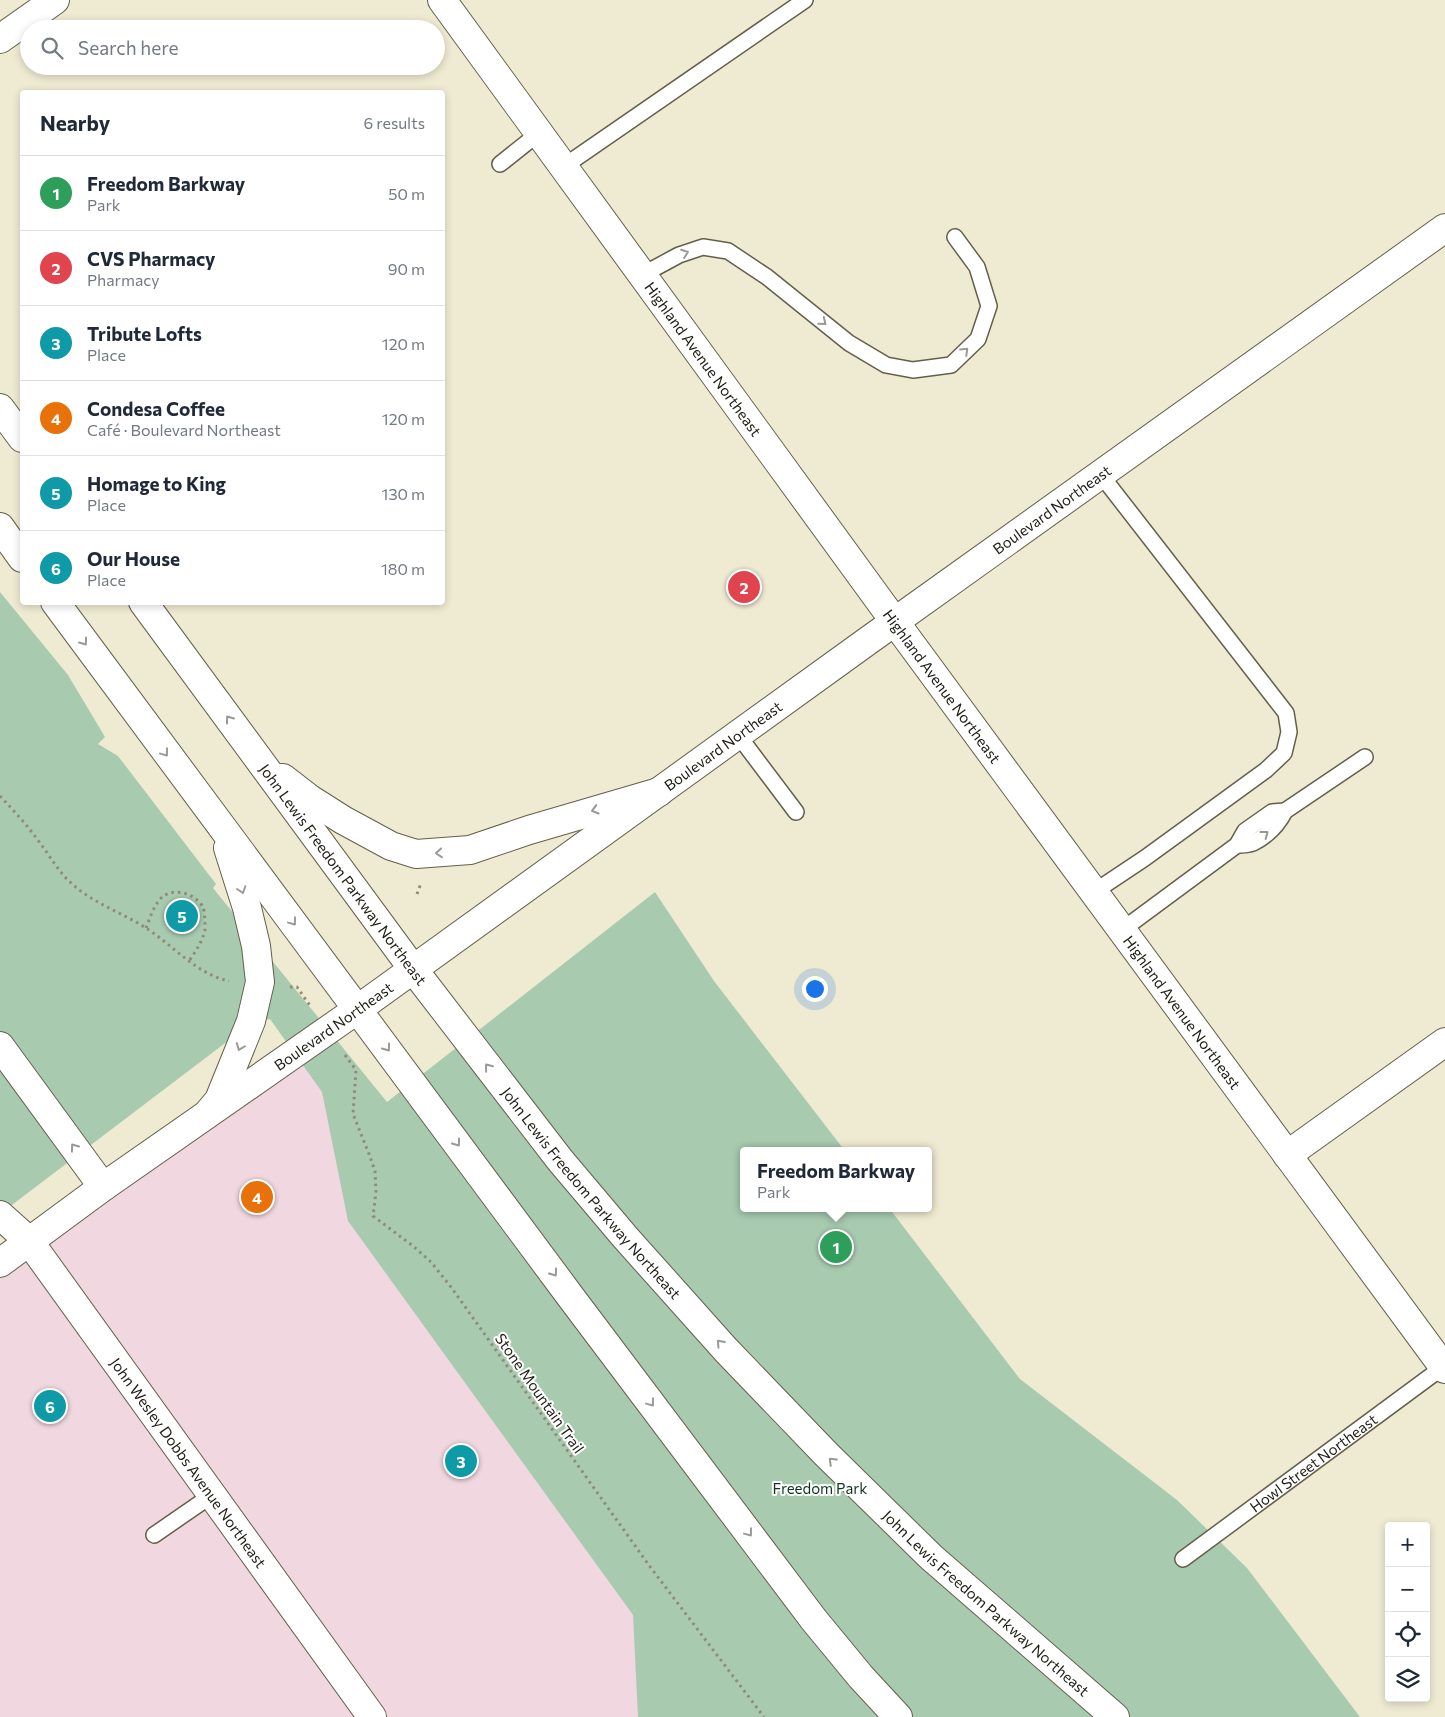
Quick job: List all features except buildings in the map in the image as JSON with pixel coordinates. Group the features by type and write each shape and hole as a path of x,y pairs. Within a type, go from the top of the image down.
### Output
{"main road":[{"path":"27,20 55,0"},
{"name":"Highland Avenue Northeast","path":"442,0 894,622 1444,1368"},
{"path":"0,39 20,25"},
{"name":"Boulevard Northeast","path":"0,1263 103,1186 358,1009 894,622 1445,228"},
{"path":"0,408 20,435"},
{"path":"0,528 20,555"},
{"path":"57,605 570,1296 814,1620 861,1677 898,1717"},
{"name":"John Lewis Freedom Parkway Northeast","path":"145,605 413,969 560,1160 625,1237 726,1350 826,1454 931,1557 1114,1717"},
{"path":"258,758 310,799 342,820 391,846 416,854 470,850 529,830 659,792"},
{"path":"209,1112 218,1100 251,1021 260,982 256,946 247,908 222,827"},
{"path":"1287,1156 1445,1042"},
{"path":"0,1046 103,1186"},
{"name":"John Wesley Dobbs Avenue Northeast","path":"0,1215 29,1241 372,1717"}],"lane":[{"path":"563,167 805,0"},
{"path":"500,164 539,133"},
{"path":"642,275 679,255 703,247 728,251 767,277 850,344 886,365 913,370 951,365 978,339 989,306 978,267 955,237"},
{"path":"1094,892 1145,858 1266,770 1284,753 1289,732 1286,713 1101,475"},
{"path":"738,735 796,812"},
{"path":"1122,930 1237,845 1245,831 1272,812 1285,812 1365,757"},
{"name":"Howl Street Northeast","path":"1183,1559 1444,1368"},
{"path":"154,1535 212,1495"}],"path":[{"path":"0,796 16,812 57,868 71,883 92,899 146,928 215,978 231,981"},
{"path":"146,928 156,905 165,895 176,892 190,894 203,907 205,928 201,944 189,961"},
{"name":"Stone Mountain Trail","path":"356,1070 353,1114 375,1171 376,1192 373,1216 431,1262 451,1287 648,1564 764,1717"}],"shaded area":[{"path":"303,1036 829,1717 0,1717 0,1261"}],"green space":[{"name":"Freedom Park","path":"0,592 68,675 105,737 98,744 118,756 216,884 213,888 387,1102 655,892 714,981 842,1147 740,1147 740,1212 892,1212 1020,1379 1177,1500 1247,1568 1360,1717 638,1717 633,1615 348,1221 322,1092 270,1019 241,1025 245,1028 0,1214"}],"place":[{"name":"CVS Pharmacy","path":"744,587"},
{"name":"Homage to King","path":"182,916"},
{"name":"Condesa Coffee","path":"257,1197"},
{"name":"Freedom Barkway","path":"836,1247"},
{"name":"Our House","path":"50,1406"},
{"name":"Tribute Lofts","path":"461,1461"}]}
